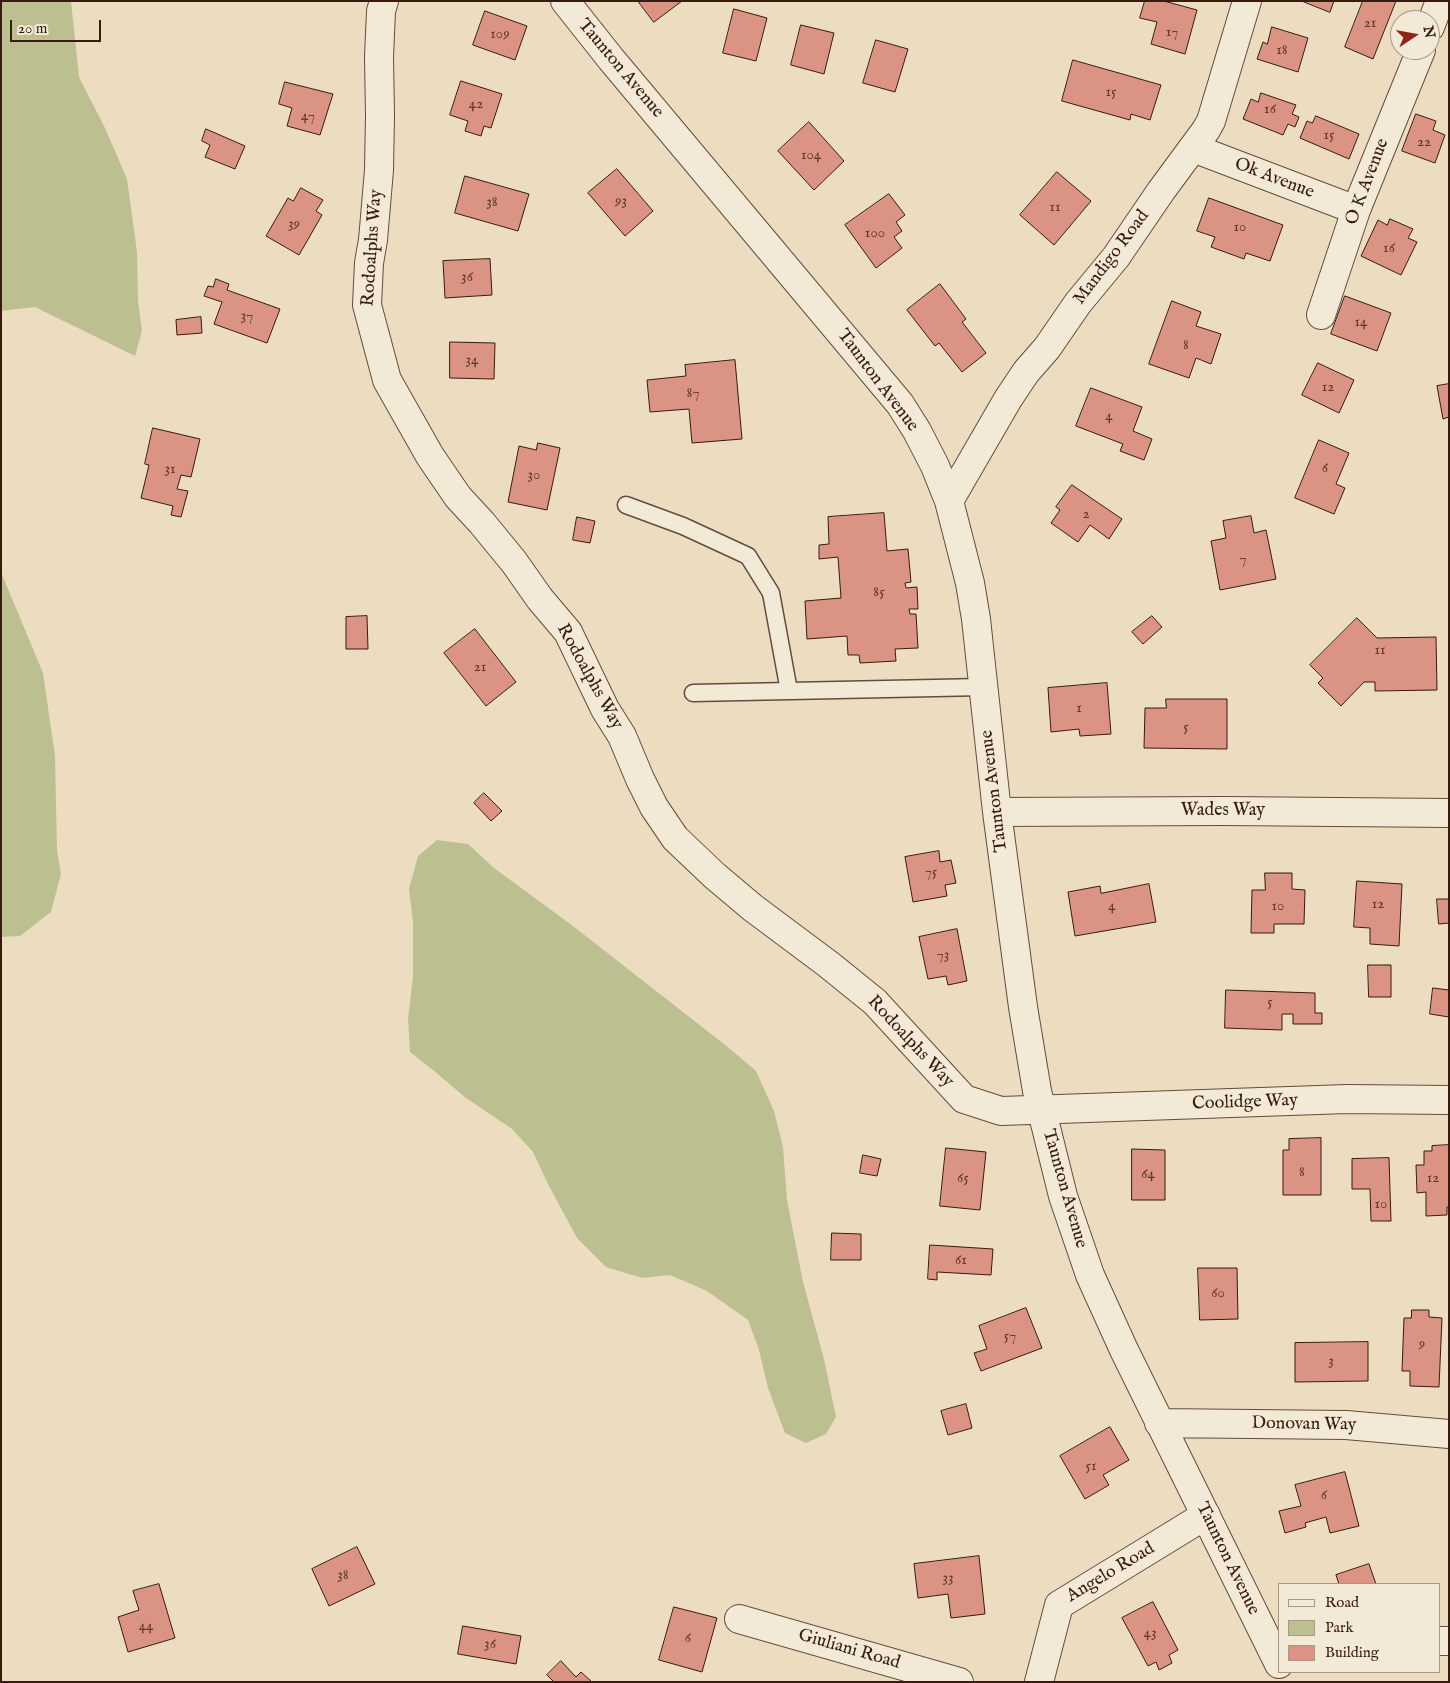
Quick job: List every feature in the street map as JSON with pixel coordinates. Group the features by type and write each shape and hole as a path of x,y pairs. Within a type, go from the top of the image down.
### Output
{"street":[{"name":"Rodoalphs Way","path":"384,1 379,57 379,170 368,263 367,305 387,380 430,456 458,498 482,523 514,562 540,599 568,632 605,709 622,736 651,800 675,838 715,876 753,908 875,1002 964,1099 1001,1111 1041,1109"},
{"name":"Taunton Avenue","path":"565,1 623,74 900,404 936,466 949,502 970,583 997,812 1023,1007 1041,1109 1063,1196 1090,1275 1159,1423 1278,1662"},
{"name":"Mandigo Road","path":"949,502 1008,399 1026,372 1047,348 1078,303 1116,257 1206,130 1211,121 1247,1"},
{"name":"O K Avenue","path":"1320,315 1356,210 1416,60"},
{"name":"Ok Avenue","path":"1193,148 1356,210"},
{"name":"Wades Way","path":"997,812 1233,811 1449,813"},
{"name":"Coolidge Way","path":"1041,1109 1347,1099 1449,1100"},
{"name":"Donovan Way","path":"1159,1423 1346,1425 1449,1434"},
{"name":"Angelo Road","path":"1039,1682 1059,1605 1206,1515"},
{"name":"Giuliani Road","path":"739,1619 959,1682"}],"lane":[{"path":"626,505 683,526 748,556 771,593 789,691"},
{"path":"693,693 983,687"}],"green space":[{"path":"1,1 71,1 79,77 105,128 127,179 137,252 138,301 142,331 135,356 35,307 1,311"},
{"path":"1,572 43,673 55,756 57,850 61,874 51,912 20,936 1,937"},
{"path":"437,840 468,844 494,868 573,926 756,1071 774,1111 783,1147 787,1200 803,1282 824,1359 836,1417 826,1434 806,1443 785,1433 768,1388 759,1350 748,1320 707,1291 670,1275 642,1278 606,1267 577,1238 533,1152 512,1129 466,1098 410,1052 408,1019 413,976 413,922 409,889 418,856"}],"building":[{"path":"638,1 682,1 654,22"},
{"path":"1145,1 1164,1 1197,10 1185,54 1151,44 1157,22 1140,18"},
{"path":"1302,1 1334,1 1330,12"},
{"path":"1363,1 1396,1 1392,10 1390,10 1390,16 1373,59 1345,47"},
{"path":"734,9 767,18 756,61 723,53"},
{"path":"485,11 527,26 515,60 473,45"},
{"path":"801,25 834,33 824,74 791,65"},
{"path":"1272,27 1308,38 1298,72 1257,59 1263,42 1267,44"},
{"path":"876,40 908,49 895,92 863,83"},
{"path":"1073,60 1161,85 1150,120 1131,114 1130,120 1062,101"},
{"path":"461,81 502,94 491,128 484,126 481,136 465,131 468,121 450,115"},
{"path":"285,82 333,94 320,135 287,126 292,108 279,104"},
{"path":"1261,93 1296,105 1292,114 1299,117 1295,127 1288,124 1283,135 1243,119 1251,99 1258,102"},
{"path":"1416,114 1436,121 1433,130 1445,135 1435,163 1402,151"},
{"path":"1316,116 1359,134 1349,159 1300,138 1307,121 1312,123"},
{"path":"809,122 844,161 814,190 778,151"},
{"path":"206,129 245,146 235,169 205,157 210,145 202,141"},
{"path":"617,169 653,211 625,236 588,193"},
{"path":"1057,172 1091,201 1054,245 1020,215"},
{"path":"465,176 529,194 518,231 455,213"},
{"path":"301,188 323,200 316,211 322,215 299,255 266,236 288,198 293,201"},
{"path":"889,194 905,215 896,222 902,231 894,237 902,248 876,268 845,225"},
{"path":"1209,198 1283,225 1270,261 1246,253 1244,259 1211,247 1215,237 1197,231"},
{"path":"1390,219 1413,229 1408,238 1417,242 1401,275 1361,256 1378,220 1387,225"},
{"path":"490,259 492,295 445,298 443,261"},
{"path":"216,279 229,284 227,290 280,309 267,343 214,324 222,302 204,296 208,286 213,287"},
{"path":"940,284 966,319 962,322 986,353 962,372 939,343 935,346 907,310"},
{"path":"1345,296 1391,313 1377,351 1331,334"},
{"path":"1172,301 1201,312 1196,326 1221,334 1211,364 1196,358 1189,378 1149,364"},
{"path":"201,317 202,333 177,335 176,320"},
{"path":"450,342 495,343 494,379 450,378"},
{"path":"735,360 742,439 692,443 689,409 650,412 647,380 686,376 685,365"},
{"path":"1318,363 1354,380 1339,413 1302,395"},
{"path":"1449,384 1449,417 1443,419 1437,386"},
{"path":"1091,388 1142,407 1133,431 1152,439 1144,460 1120,451 1123,444 1076,426"},
{"path":"153,428 200,439 191,477 181,475 177,489 188,491 181,517 171,515 173,506 141,498 149,465 145,464"},
{"path":"1319,440 1349,453 1336,484 1345,488 1334,514 1295,498"},
{"path":"538,443 560,448 547,510 508,502 519,446 536,450"},
{"path":"1072,485 1122,519 1109,539 1090,525 1078,542 1051,523 1060,510 1056,507"},
{"path":"884,513 887,551 908,549 911,582 905,583 906,588 917,587 918,609 909,609 910,614 916,614 918,648 895,649 896,661 860,663 859,655 848,655 847,636 807,639 805,601 841,598 838,557 819,559 819,545 829,544 828,517"},
{"path":"1251,516 1254,533 1266,530 1276,579 1220,590 1211,541 1226,538 1223,521"},
{"path":"577,517 595,521 590,543 573,540"},
{"path":"367,616 368,649 346,649 346,617"},
{"path":"1152,616 1162,627 1143,644 1132,632"},
{"path":"1357,618 1377,638 1436,637 1437,690 1375,691 1375,682 1364,682 1341,706 1318,683 1323,678 1310,665"},
{"path":"475,629 516,682 486,706 444,653"},
{"path":"1107,683 1111,734 1080,736 1079,729 1051,732 1048,688"},
{"path":"1166,699 1227,699 1227,749 1144,748 1145,708 1166,708"},
{"path":"484,793 502,811 491,821 474,803"},
{"path":"939,851 940,862 951,860 956,883 945,885 947,896 913,902 905,857"},
{"path":"1265,873 1292,873 1292,889 1305,890 1304,924 1274,924 1274,933 1251,933 1252,890 1265,890"},
{"path":"1357,881 1402,884 1399,946 1370,944 1370,928 1354,927"},
{"path":"1149,884 1156,922 1075,936 1068,892 1100,886 1101,893"},
{"path":"1437,899 1449,899 1449,923 1439,924"},
{"path":"957,929 967,981 948,985 946,976 928,979 919,937"},
{"path":"1368,965 1391,965 1391,997 1369,997"},
{"path":"1433,988 1449,990 1449,1017 1430,1014"},
{"path":"1226,990 1315,993 1315,1013 1322,1013 1322,1024 1293,1024 1293,1014 1282,1014 1282,1030 1225,1028"},
{"path":"1321,1138 1321,1195 1283,1195 1283,1150 1289,1150 1289,1139"},
{"path":"1449,1145 1449,1207 1447,1207 1447,1215 1426,1216 1426,1192 1417,1193 1416,1165 1424,1165 1424,1151 1432,1151 1432,1146"},
{"path":"946,1148 986,1152 980,1210 940,1206"},
{"path":"1132,1149 1165,1150 1165,1200 1132,1200"},
{"path":"863,1155 881,1159 877,1176 860,1173"},
{"path":"1389,1158 1391,1221 1371,1221 1370,1189 1352,1189 1352,1159"},
{"path":"832,1233 861,1234 861,1260 831,1260"},
{"path":"930,1245 993,1249 991,1275 937,1272 937,1280 928,1279"},
{"path":"1198,1268 1237,1268 1238,1319 1200,1320"},
{"path":"1026,1308 1042,1348 981,1371 974,1353 987,1349 979,1326"},
{"path":"1412,1310 1429,1310 1429,1317 1442,1318 1439,1387 1410,1386 1410,1371 1402,1371 1404,1318 1411,1318"},
{"path":"1368,1342 1368,1381 1295,1382 1295,1343"},
{"path":"966,1404 972,1428 948,1435 941,1411"},
{"path":"1110,1427 1129,1460 1103,1475 1109,1485 1085,1499 1060,1456"},
{"path":"1345,1472 1359,1526 1330,1533 1326,1517 1305,1523 1306,1527 1285,1533 1279,1511 1301,1506 1295,1485"},
{"path":"357,1547 375,1584 329,1606 312,1569"},
{"path":"979,1556 985,1614 951,1618 948,1594 918,1598 914,1564"},
{"path":"1369,1564 1376,1583 1339,1583 1336,1575"},
{"path":"159,1584 175,1638 128,1652 118,1617 139,1610 133,1591"},
{"path":"1153,1602 1178,1650 1169,1655 1172,1663 1159,1670 1156,1662 1148,1666 1122,1618"},
{"path":"674,1607 717,1618 702,1672 659,1660"},
{"path":"463,1626 521,1636 516,1664 458,1654"},
{"path":"561,1661 576,1677 581,1672 592,1682 554,1682 547,1675"}]}
